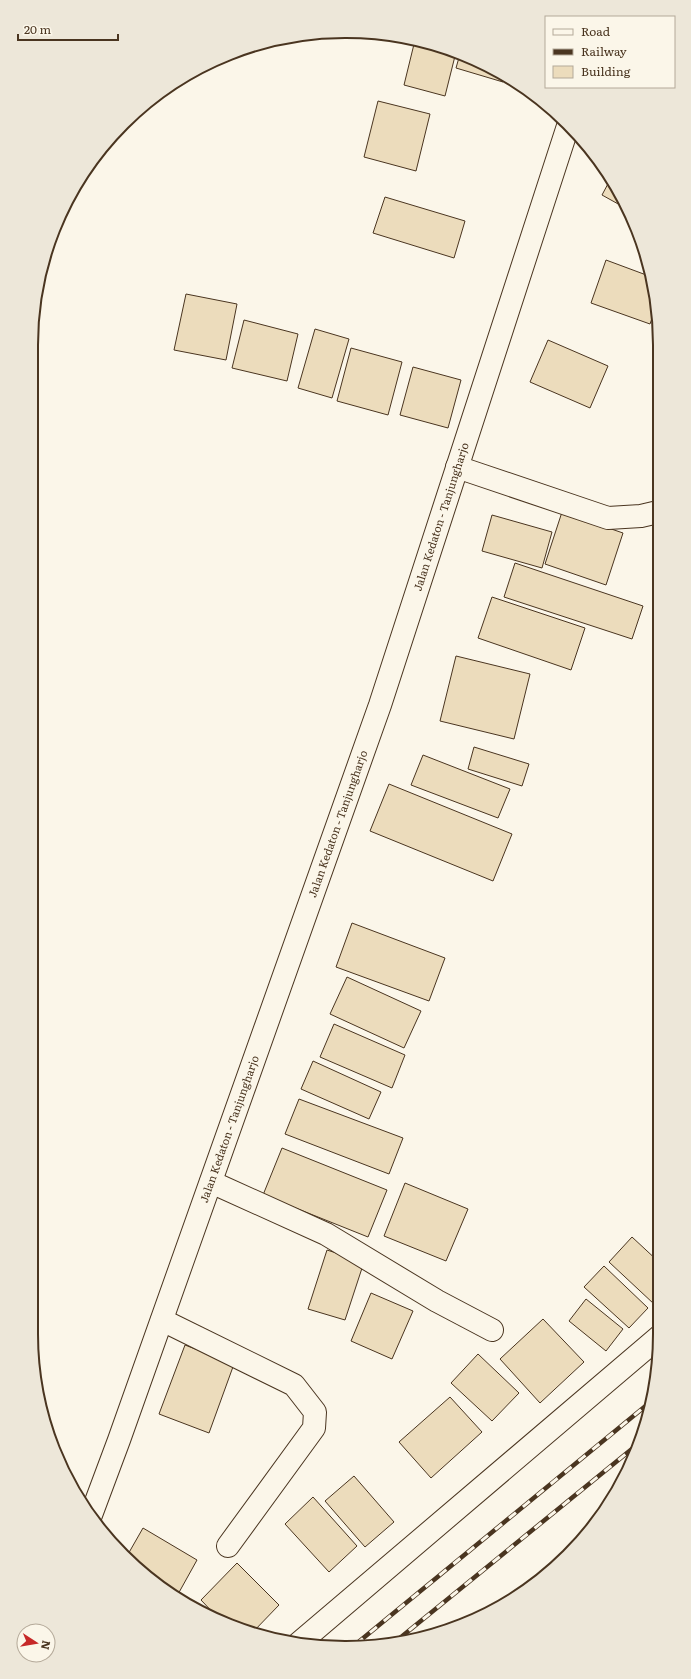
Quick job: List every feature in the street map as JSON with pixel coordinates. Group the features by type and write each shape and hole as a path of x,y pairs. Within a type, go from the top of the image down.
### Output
{"street":[{"name":"Jalan Kedaton - Tanjungharjo","path":"93,1509 162,1320 380,705 566,131"},
{"path":"457,467 608,518 641,516 653,513"},
{"path":"211,1182 326,1234 437,1300 492,1330"},
{"path":"162,1320 294,1385 315,1412 314,1428 228,1546"},
{"path":"305,1638 653,1342"}],"building":[{"path":"414,46 455,58 445,96 404,85"},
{"path":"458,59 503,82 503,82 456,68"},
{"path":"378,101 430,114 416,171 364,157"},
{"path":"607,185 618,204 602,195"},
{"path":"385,197 465,221 454,258 373,233"},
{"path":"606,260 645,274 651,320 650,324 591,303"},
{"path":"186,294 237,304 226,360 174,350"},
{"path":"244,320 298,334 287,381 232,368"},
{"path":"315,329 349,339 332,398 298,388"},
{"path":"548,340 608,366 590,408 530,382"},
{"path":"351,348 402,362 388,415 337,401"},
{"path":"413,367 461,380 448,428 400,415"},
{"path":"562,512 623,533 606,585 545,564"},
{"path":"492,515 552,532 542,568 482,551"},
{"path":"515,563 643,606 632,639 504,597"},
{"path":"492,597 585,628 571,670 478,638"},
{"path":"456,656 530,674 514,739 440,721"},
{"path":"474,747 529,764 522,786 468,769"},
{"path":"423,755 510,789 498,818 411,785"},
{"path":"389,784 512,834 493,881 370,831"},
{"path":"352,923 445,958 429,1001 336,967"},
{"path":"347,977 421,1011 404,1048 330,1014"},
{"path":"334,1024 405,1055 392,1088 320,1057"},
{"path":"313,1061 381,1092 369,1119 301,1089"},
{"path":"299,1099 403,1138 389,1174 285,1134"},
{"path":"282,1148 387,1190 368,1237 263,1195"},
{"path":"405,1183 468,1209 446,1261 384,1236"},
{"path":"632,1237 653,1256 653,1303 609,1262"},
{"path":"327,1250 364,1262 345,1320 308,1309"},
{"path":"604,1266 648,1308 629,1328 584,1287"},
{"path":"371,1293 413,1311 392,1359 351,1341"},
{"path":"586,1299 623,1329 606,1351 569,1321"},
{"path":"543,1319 584,1362 540,1403 500,1359"},
{"path":"185,1345 234,1364 209,1433 159,1414"},
{"path":"478,1354 519,1393 492,1421 451,1383"},
{"path":"450,1397 482,1432 431,1478 399,1442"},
{"path":"354,1476 394,1522 365,1547 325,1501"},
{"path":"313,1497 357,1546 329,1572 285,1524"},
{"path":"143,1528 197,1560 179,1592 158,1577 129,1552"},
{"path":"237,1563 279,1605 257,1628 228,1618 210,1609 201,1600"}],"railway":[{"path":"361,1640 644,1407"},
{"path":"403,1635 630,1450"}]}
